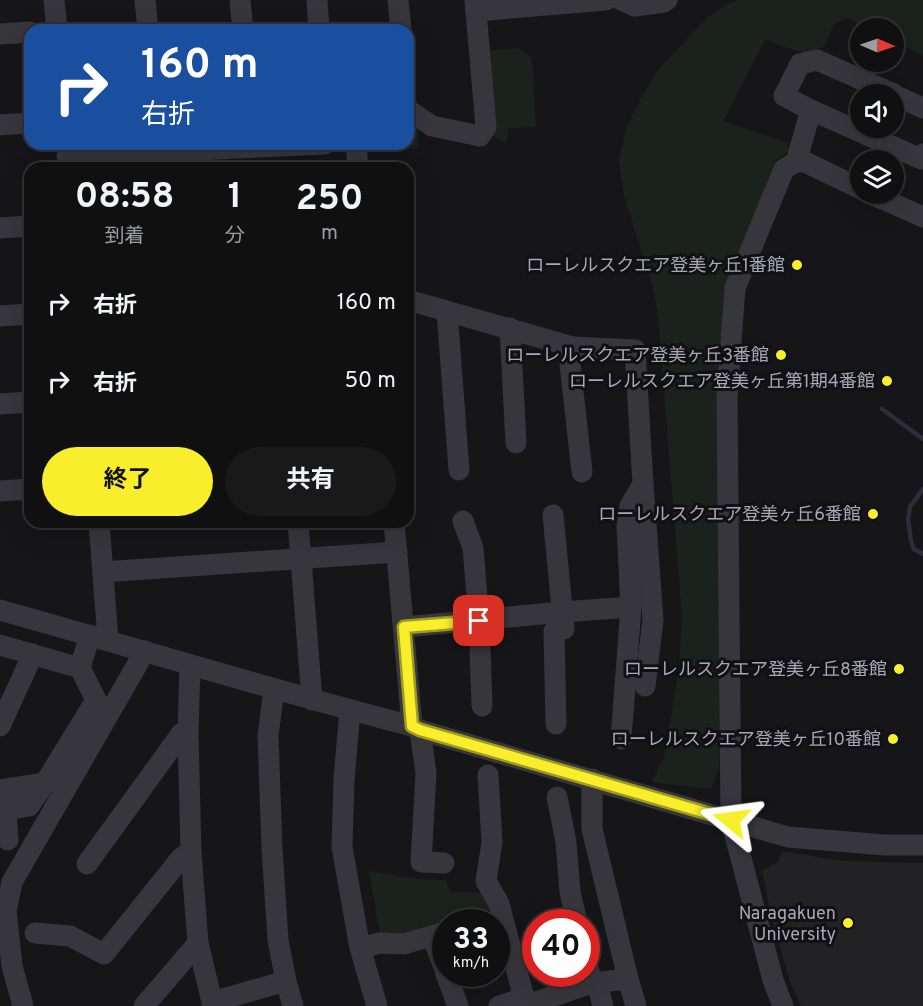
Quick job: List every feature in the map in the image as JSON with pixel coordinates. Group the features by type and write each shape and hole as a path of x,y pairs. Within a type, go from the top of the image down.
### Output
{"street":[{"path":"54,0 56,24"},
{"path":"146,0 148,24"},
{"path":"240,0 242,24"},
{"path":"317,0 319,24"},
{"path":"398,0 400,24"},
{"path":"414,114 432,126 480,136 486,127 475,5 606,0"},
{"path":"621,0 635,6 667,0"},
{"path":"0,34 24,32"},
{"path":"870,84 817,60 800,64 784,96 921,159 923,154"},
{"path":"904,99 923,108"},
{"path":"796,162 811,110"},
{"path":"0,124 24,123"},
{"path":"67,156 196,150"},
{"path":"783,1006 770,970 731,820 726,397 735,288 784,169 796,162 805,162 850,184"},
{"path":"894,204 923,217"},
{"path":"0,228 24,226"},
{"path":"414,302 573,347 635,350 653,620 645,686"},
{"path":"447,311 459,470"},
{"path":"0,315 24,314"},
{"path":"510,328 516,443"},
{"path":"573,347 569,355 582,472"},
{"path":"0,404 24,402"},
{"path":"621,739 631,608 627,526 630,506 643,484"},
{"path":"0,491 24,489"},
{"path":"553,515 564,629 554,631 556,724"},
{"path":"464,520 473,548 479,621 482,706"},
{"path":"80,668 99,638 103,572 99,528"},
{"path":"298,528 312,700"},
{"path":"395,528 416,728 436,775 421,862 444,863"},
{"path":"103,572 397,552"},
{"path":"404,627 631,608"},
{"path":"0,610 789,837 885,845 923,845"},
{"path":"0,645 80,668 96,700 29,806 2,798 4,847 24,858"},
{"path":"23,1006 12,966 6,911 12,882 145,651"},
{"path":"0,726 33,654"},
{"path":"190,665 188,733 190,852 198,943 213,1004 286,981"},
{"path":"274,689 268,736 272,848 278,940 293,1006"},
{"path":"350,710 344,779 342,847 360,948 376,1006"},
{"path":"87,864 181,735 188,733"},
{"path":"488,775 492,842 486,881 499,904 497,909"},
{"path":"592,779 592,829 636,1006"},
{"path":"556,797 566,842 570,892 575,909"},
{"path":"35,935 70,936 104,954 181,858 190,852"},
{"path":"360,948 380,943 404,944 432,936"},
{"path":"144,1006 198,943"},
{"path":"510,956 530,1002"},
{"path":"600,982 628,979"},
{"path":"451,987 458,1006"},
{"path":"499,1006 530,1002 581,987"},
{"path":"596,987 603,1006"}],"shaded area":[{"path":"741,0 923,0 923,56 904,46 904,18 847,18 834,24 824,47 804,53 765,40 723,121 786,142 789,150 775,162 728,287 719,767 711,789 651,782 665,756 679,665 682,616 658,318 653,287 624,196 619,159 627,126 658,70 706,19 726,4"},
{"path":"518,48 532,58 536,127 508,128 507,143 490,135 485,51"},
{"path":"414,123 418,125 418,148 414,148"},
{"path":"363,150 390,150 363,152"},
{"name":"Naragakuen University","path":"782,851 836,860 923,863 923,1006 801,1006 790,982 771,916 762,871 779,861"},
{"path":"369,871 419,879 445,880 451,892 486,893 491,909 432,909 432,926 381,940"}],"waterway":[{"path":"882,409 923,439"},
{"path":"923,489 910,507 908,519 914,549 923,554"}],"place":[{"name":"ローレルスクエア登美ヶ丘1番館","path":"797,265"},
{"name":"ローレルスクエア登美ヶ丘3番館","path":"781,355"},
{"name":"ローレルスクエア登美ヶ丘第1期4番館","path":"887,381"},
{"name":"ローレルスクエア登美ヶ丘6番館","path":"873,514"},
{"name":"ローレルスクエア登美ヶ丘8番館","path":"899,669"},
{"name":"ローレルスクエア登美ヶ丘10番館","path":"893,739"},
{"name":"Naragakuen University","path":"848,923"}],"route":[{"path":"479,621 404,627 412,726 731,820"}]}
